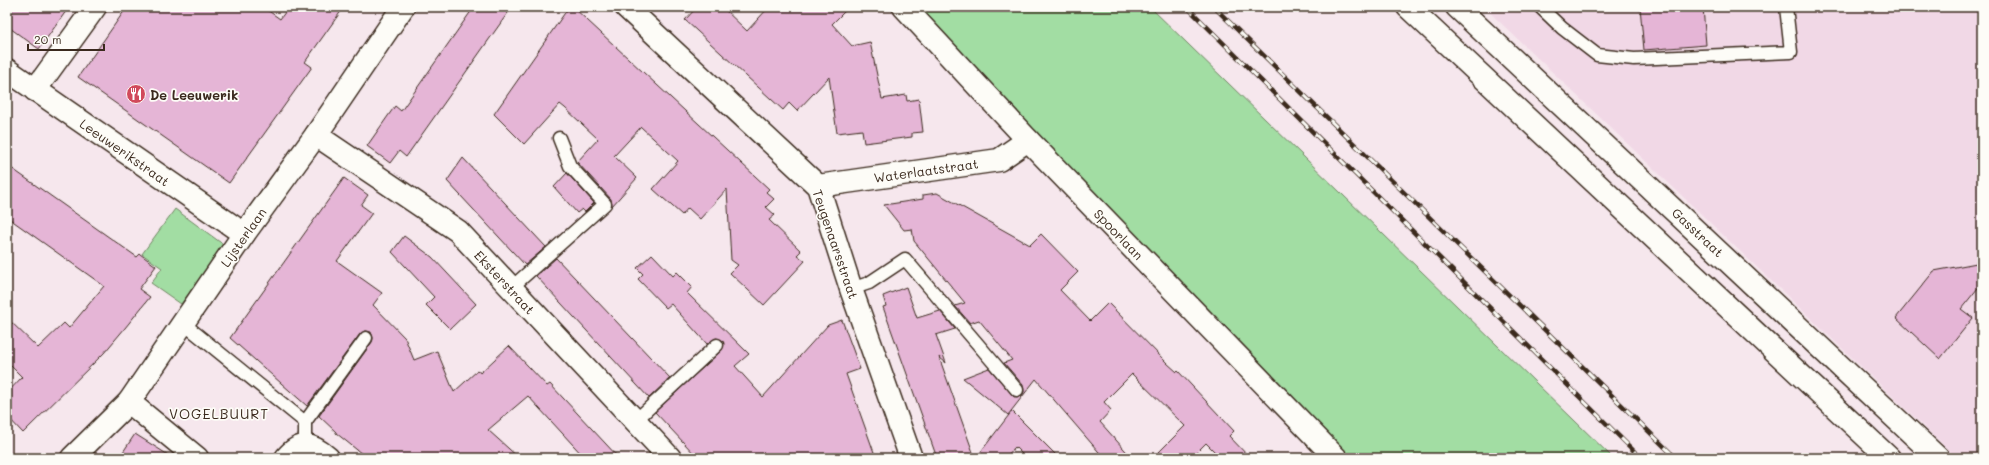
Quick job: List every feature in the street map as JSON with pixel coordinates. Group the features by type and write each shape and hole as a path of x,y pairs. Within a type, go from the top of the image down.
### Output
{"street":[{"path":"35,90 95,7"},
{"name":"Lijsterlaan","path":"72,458 129,402 244,234 316,135 403,7"},
{"name":"Teugenaarsstraat","path":"626,7 818,186 851,289 911,458"},
{"name":"Spoorlaan","path":"904,7 1028,140 1336,458"},
{"path":"1408,7 1889,458"},
{"name":"Gasstraat","path":"1457,7 1938,458"},
{"name":"Leeuwerikstraat","path":"7,70 244,234"},
{"name":"Eksterstraat","path":"316,135 458,231 670,458"},
{"name":"Waterlaatstraat","path":"818,186 999,160 1028,140"},
{"path":"129,402 198,458"},
{"path":"286,458 293,450 305,445 317,448 328,458"}],"lane":[{"path":"1540,7 1562,28 1597,55 1634,59 1791,52 1786,7"},
{"path":"511,288 605,204 570,166 559,138"},
{"path":"851,289 869,283 905,259 1017,390"},
{"path":"183,323 305,422"},
{"path":"305,445 305,422 366,338"},
{"path":"635,421 717,345"}],"shaded area":[{"path":"1484,7 1982,7 1982,458 1957,458"}],"green space":[{"path":"905,7 1150,7 1613,458 1340,458"},
{"path":"175,209 224,245 181,304 151,283 162,268 142,254"}],"building":[{"path":"7,7 69,7 39,49 7,26"},
{"path":"127,7 263,7 280,19 289,7 344,7 305,62 312,67 229,183 78,77"},
{"path":"474,7 512,7 406,157 399,151 390,163 367,146 395,106 401,111"},
{"path":"569,7 573,7 769,189 766,192 774,199 766,207 775,215 769,220 801,251 797,255 805,261 764,305 730,273 738,265 731,260 727,189 700,219 688,208 682,215 653,189 678,161 641,127 614,156 637,178 612,206 611,199 577,162 598,139 560,104 524,144 494,114"},
{"path":"697,7 722,7 747,31 769,7 849,7 832,24 852,46 870,42 882,99 906,95 907,101 919,99 923,132 912,133 912,137 864,143 862,130 837,133 829,77 797,111 789,103 783,110 685,20"},
{"path":"1640,7 1703,7 1706,45 1644,50"},
{"path":"463,158 546,247 525,265 447,181"},
{"path":"7,165 137,257 140,254 156,266 139,289 150,297 104,353 23,433 7,416 7,393 22,377 7,362 7,318 38,348 64,323 69,328 104,286 7,217"},
{"path":"567,173 594,203 585,212 582,209 577,213 554,187"},
{"path":"344,178 368,195 361,205 372,213 337,261 382,293 373,305 405,338 414,360 437,351 454,392 478,370 480,373 509,346 547,386 550,384 619,458 585,458 528,396 488,430 519,458 367,458 336,433 319,416 372,342 373,338 371,332 366,331 360,334 307,406 230,338"},
{"path":"937,193 1030,245 1041,234 1078,272 1060,290 1090,321 1108,303 1167,363 1177,372 1178,371 1234,431 1229,436 1250,458 1221,458 1206,443 1191,458 1153,458 1185,426 1132,374 1104,402 1111,410 1100,422 1132,458 1104,458 1036,379 1008,415 963,378 989,368 1014,397 1022,396 1024,392 1023,385 1004,363 1012,360 979,320 970,323 955,306 965,303 914,241 912,229 904,230 884,205 923,199 923,195"},
{"path":"404,236 432,257 476,304 450,329 426,305 434,297 392,252"},
{"path":"652,254 673,276 677,272 692,287 687,293 749,354 735,366 763,397 828,325 842,320 860,369 846,374 876,458 698,458 655,412 722,350 724,343 722,340 716,338 707,344 671,304 666,308 638,279 643,274 637,268"},
{"path":"556,258 670,378 649,398 536,276"},
{"path":"1982,262 1982,283 1961,309 1973,318 1940,359 1896,318 1934,271"},
{"path":"906,287 917,318 940,311 955,329 936,335 946,363 939,357 975,458 937,458 883,307 886,306 883,296"},
{"path":"1012,411 1059,458 1026,458 1015,447 1005,458 976,458"},
{"path":"135,434 173,458 119,458"}],"railway":[{"path":"1187,7 1641,458"},
{"path":"1214,7 1676,458"}],"place":[{"name":"De Leeuwerik","path":"136,94"}],"district":[{"name":"VOGELBUURT","path":"219,413"}]}
